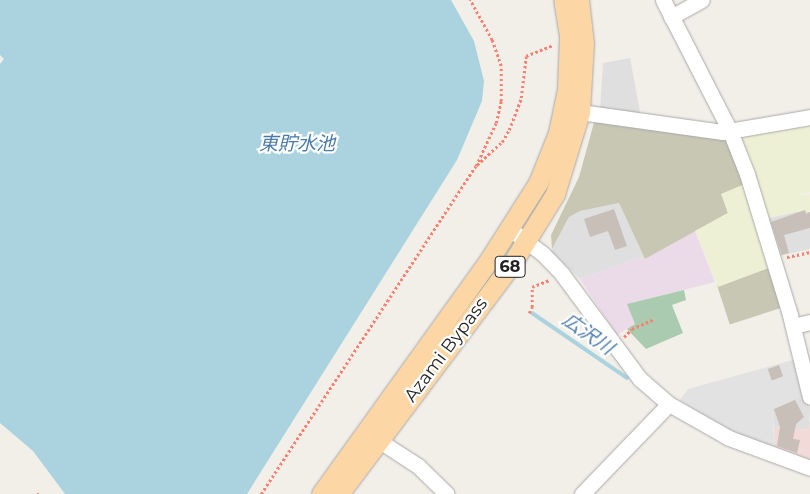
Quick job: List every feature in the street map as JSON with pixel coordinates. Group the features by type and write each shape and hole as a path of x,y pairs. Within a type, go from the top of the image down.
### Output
{"main road":[{"name":"Azami Bypass","path":"321,494 510,229 538,182 560,125 569,68 564,0"},
{"name":"Azami Bypass","path":"339,494 527,241 555,194 580,112 584,52 579,0"}],"street":[{"path":"663,0 730,131 751,186 793,326 805,387 810,397"},
{"path":"671,17 702,0"},
{"path":"580,112 730,131 810,117"},
{"path":"510,229 527,241 562,274 640,379 669,404 729,438 810,468"},
{"path":"793,326 810,322"},
{"path":"583,491 669,404"},
{"path":"378,440 418,466 447,494"}],"path":[{"path":"261,494 476,166 496,123 502,81 501,66 492,40 470,0"},
{"path":"476,166 502,142 509,130 521,98 526,56 556,44"},
{"path":"773,260 810,252"},
{"path":"528,313 532,308 532,287 562,274"},
{"path":"624,339 632,329 654,319"}],"shaded area":[{"path":"630,58 641,117 600,111 603,63"},
{"path":"595,119 727,137 745,184 722,194 728,213 645,259 619,203 580,211 569,217 552,249 551,235 579,177"},
{"path":"810,123 810,192 799,195 810,195 810,212 793,212 765,219 737,138 741,134"},
{"path":"745,184 771,267 718,287 695,231 728,213 721,194"},
{"path":"619,203 645,259 638,258 580,279 551,251 569,217 580,211"},
{"path":"805,210 810,212 810,249 779,256 765,219"},
{"path":"695,231 715,282 628,304 635,324 617,335 580,279 638,258 645,259"},
{"path":"771,267 784,307 730,325 717,285"},
{"path":"796,359 803,396 772,409 775,450 721,426 680,400 688,389"},
{"path":"803,396 810,408 809,430 774,427 772,409 775,405"},
{"path":"810,419 810,460 775,450 774,427 808,430"}],"green space":[{"path":"684,290 686,300 672,305 683,333 646,349 627,329 635,324 627,304"}],"water":[{"name":"東貯水池","path":"0,0 451,0 474,41 484,81 482,101 457,160 247,494 65,494 33,451 0,423 0,64 4,59 0,55"}],"building":[{"path":"614,209 627,246 615,250 608,231 590,237 584,219"},
{"path":"805,210 806,214 810,212 810,228 784,235 789,253 782,255 771,222"},
{"path":"779,365 783,376 772,380 768,369"},
{"path":"795,400 804,417 796,424 793,439 800,440 797,453 777,446 780,427 774,409"}],"waterway":[{"name":"広沢川","path":"532,313 627,378"}]}
